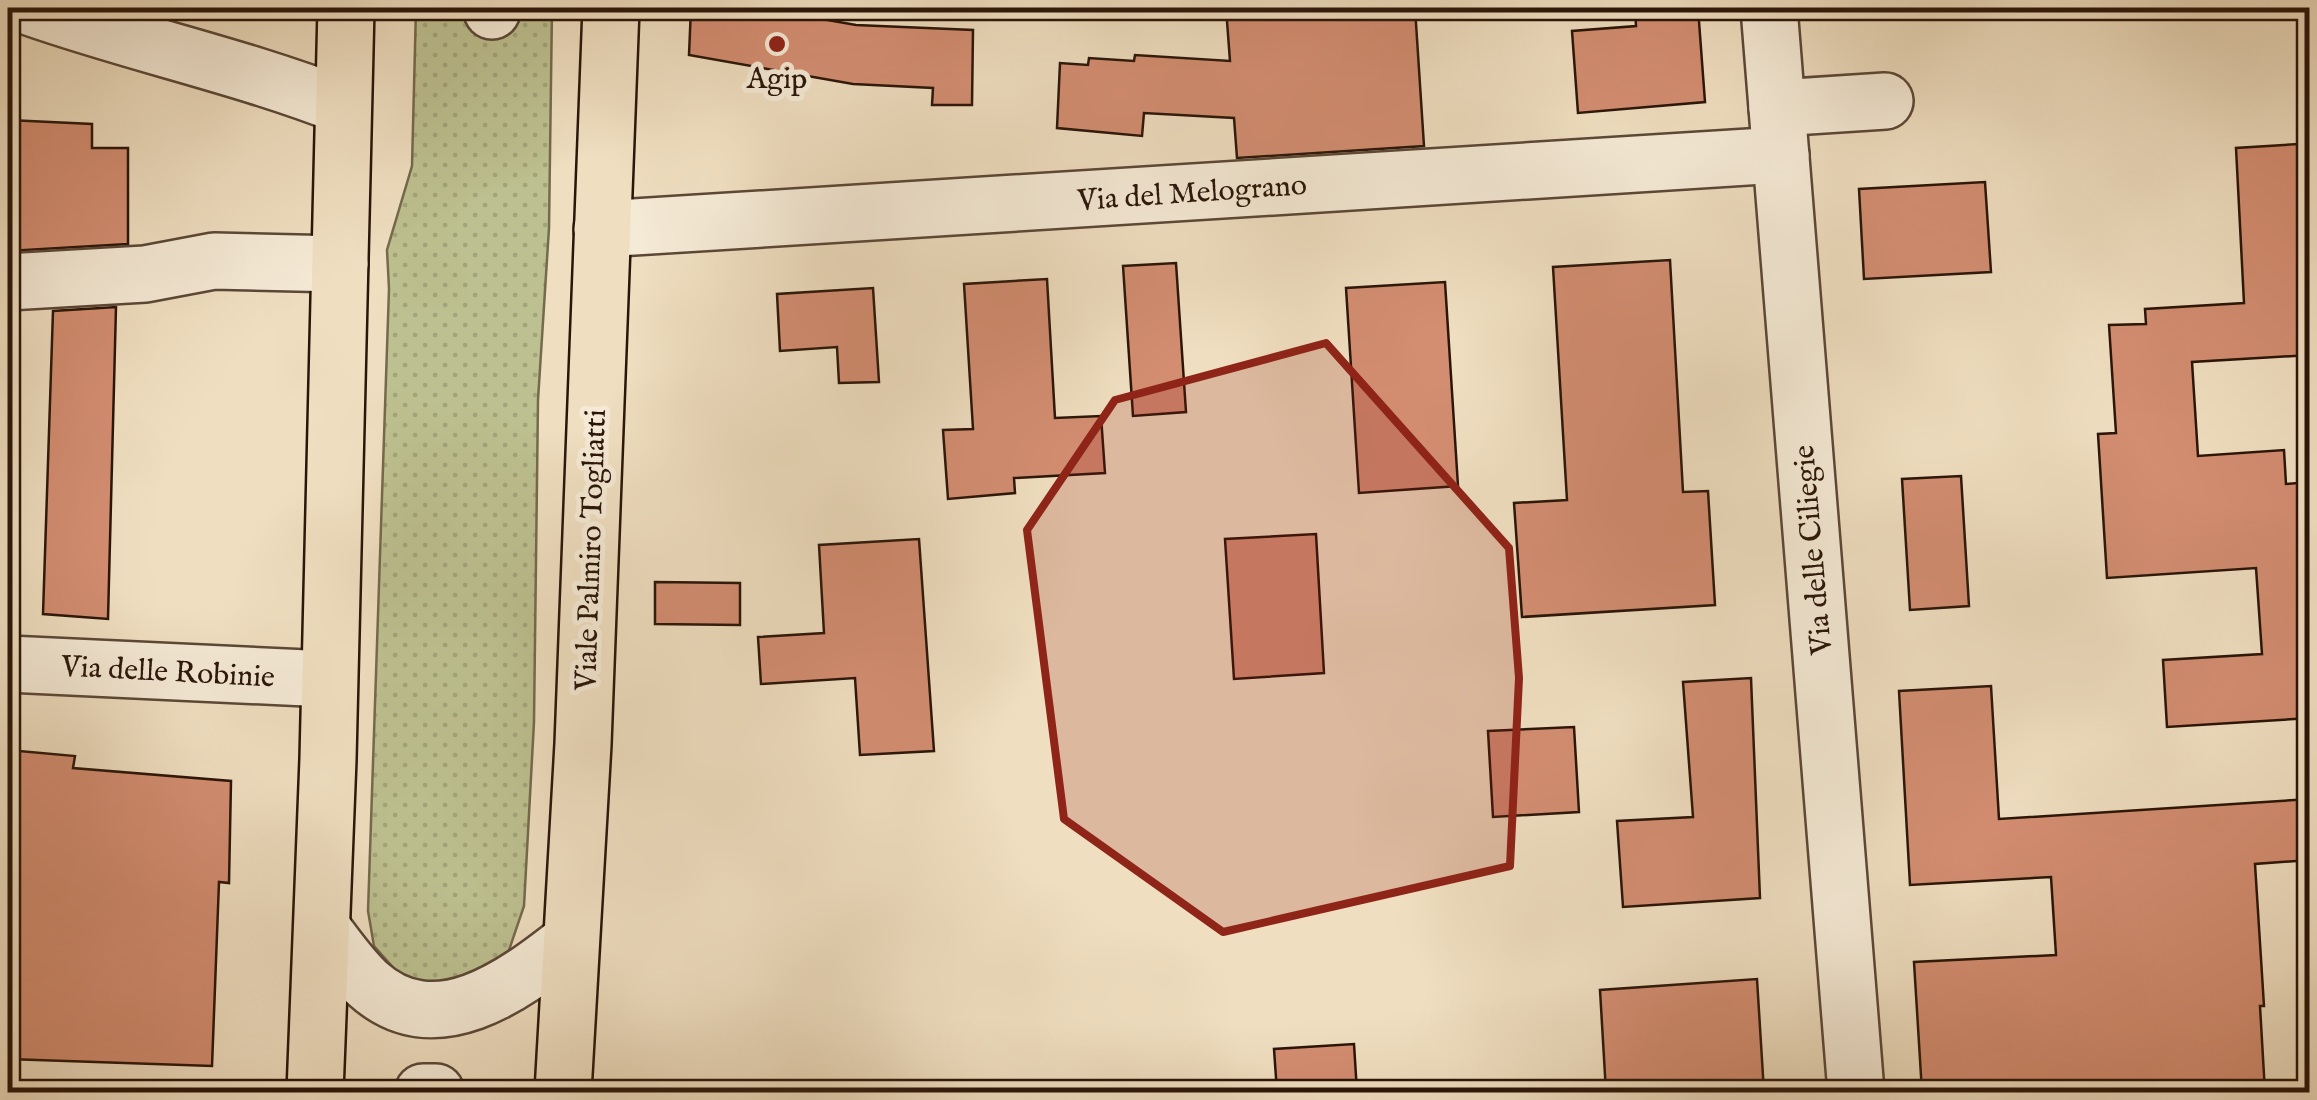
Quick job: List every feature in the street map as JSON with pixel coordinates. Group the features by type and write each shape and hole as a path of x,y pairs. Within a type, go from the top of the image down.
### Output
{"main road":[{"path":"315,1092 346,8"},
{"name":"Viale Palmiro Togliatti","path":"564,1092 611,8"}],"street":[{"path":"32,8 271,79 343,106"},
{"name":"Via delle Ciliegie","path":"1769,8 1856,1092"},
{"name":"Via del Melograno","path":"602,229 1779,132 1885,100"},
{"path":"8,282 146,274 214,261 340,264"},
{"name":"Via delle Robinie","path":"8,664 328,679"},
{"path":"322,928 368,984 387,998 417,1007 478,1002 510,987 570,941"},
{"path":"423,1092 436,1092"}],"highlighted area":[{"path":"1326,343 1509,548 1519,678 1510,866 1223,932 1064,819 1027,530 1115,400"}],"green space":[{"path":"416,8 552,8 549,228 538,400 534,722 524,906 507,956 477,980 434,989 399,974 374,946 368,911 389,289 387,250 412,166"}],"building":[{"path":"691,8 759,8 856,25 973,30 972,105 932,105 933,88 853,84 689,55"},
{"path":"1226,8 1415,8 1424,146 1237,158 1234,118 1144,113 1142,136 1057,128 1060,63 1088,65 1089,58 1134,61 1135,55 1230,61"},
{"path":"1635,8 1698,8 1705,102 1578,113 1572,31 1636,26"},
{"path":"8,120 92,124 92,148 128,148 128,244 8,251"},
{"path":"2298,144 2300,171 2310,170 2310,355 2192,362 2198,456 2284,450 2286,484 2310,482 2310,718 2167,727 2163,660 2262,654 2256,568 2107,578 2098,434 2116,433 2109,325 2146,324 2145,309 2244,303 2236,148"},
{"path":"1985,182 1991,272 1864,279 1859,189"},
{"path":"1670,260 1683,492 1708,491 1715,605 1522,617 1514,503 1567,500 1553,267"},
{"path":"1176,263 1186,412 1133,416 1123,266"},
{"path":"1047,279 1055,418 1101,416 1105,473 1014,478 1015,493 948,499 943,430 973,429 964,284"},
{"path":"1445,282 1458,486 1359,493 1346,288"},
{"path":"873,288 879,382 839,383 837,347 780,351 777,294"},
{"path":"116,307 108,619 43,614 53,311"},
{"path":"1961,476 1969,606 1910,610 1902,479"},
{"path":"1316,534 1324,673 1234,679 1225,539"},
{"path":"919,539 934,751 860,755 855,678 761,684 758,637 824,633 819,545"},
{"path":"655,582 740,583 740,625 655,624"},
{"path":"1751,678 1760,898 1623,907 1617,821 1693,817 1683,682"},
{"path":"1991,686 1999,819 2310,799 2310,860 2255,864 2265,1092 2067,1092 2067,1088 1922,1092 1914,962 2056,955 2051,877 1910,885 1899,691"},
{"path":"1574,727 1579,812 1493,817 1488,731"},
{"path":"8,750 75,756 73,768 231,781 229,883 219,882 212,1066 8,1059"},
{"path":"1757,979 1764,1092 1606,1092 1600,990"},
{"path":"1354,1044 1357,1092 1277,1092 1274,1049"}],"place":[{"name":"Agip","path":"777,44"}]}
